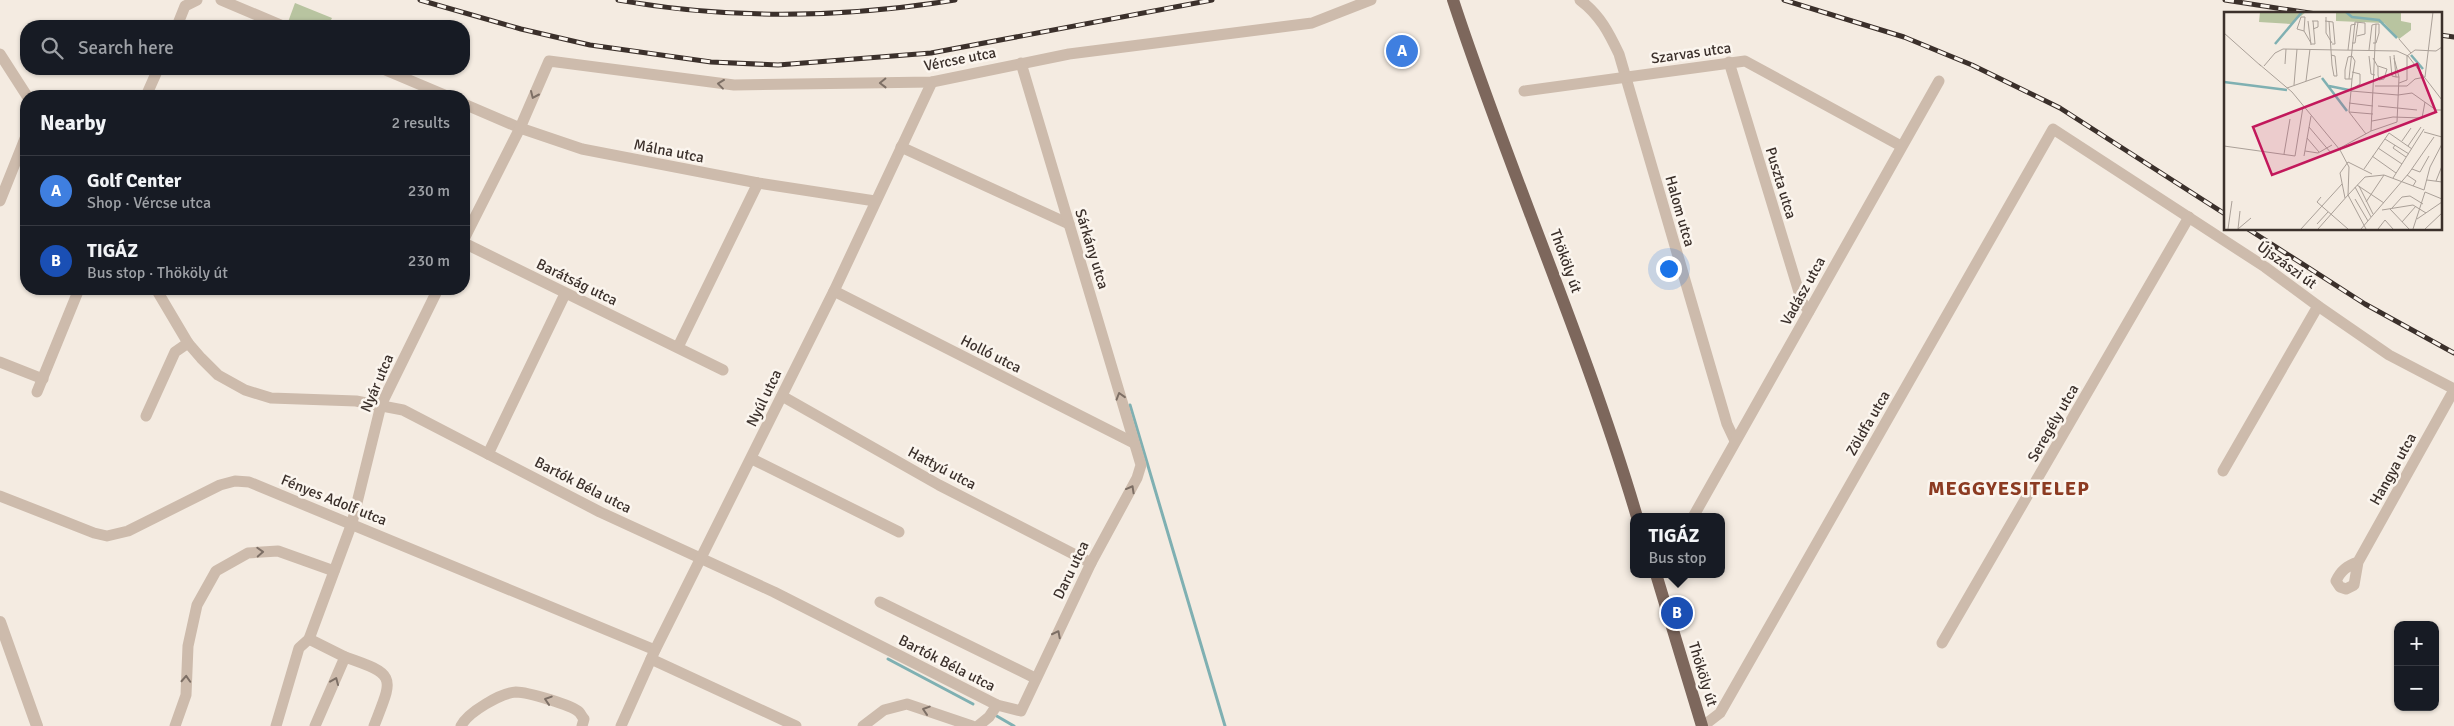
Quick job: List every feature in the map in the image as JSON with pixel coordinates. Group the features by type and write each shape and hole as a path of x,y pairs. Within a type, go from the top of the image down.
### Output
{"main road":[{"name":"Thököly út","path":"1453,0 1561,293 1618,453 1636,513"},
{"name":"Thököly út","path":"1657,578 1702,726"}],"street":[{"path":"179,20 185,6 197,0"},
{"path":"221,0 269,20"},
{"name":"Vércse utca","path":"520,128 549,62 734,85 932,82 1069,54 1312,23 1370,0"},
{"name":"Halom utca","path":"1580,0 1592,9 1607,28 1619,54 1724,414 1735,441"},
{"path":"0,54 23,90"},
{"name":"Szarvas utca","path":"1524,91 1745,61 1901,146"},
{"name":"Puszta utca","path":"1729,62 1802,302 1809,311"},
{"name":"Sárkány utca","path":"1020,63 1134,443"},
{"path":"149,90 155,75"},
{"path":"397,75 433,90"},
{"name":"Vadász utca","path":"1696,513 1939,81"},
{"name":"Nyúl utca","path":"621,726 701,558 752,459 834,291 932,82"},
{"name":"Málna utca","path":"470,107 520,128 582,149 758,183 875,201"},
{"path":"470,227 520,128"},
{"name":"Újszászi út","path":"2053,129 2265,266 2318,306 2389,355 2454,390"},
{"name":"Zöldfa utca","path":"1702,726 1720,713 2053,129"},
{"path":"901,147 1069,224"},
{"path":"0,201 20,151"},
{"path":"678,347 758,183"},
{"name":"Seregély utca","path":"1942,643 2189,217"},
{"name":"Barátság utca","path":"470,246 723,370"},
{"name":"Holló utca","path":"834,291 1134,443"},
{"path":"488,454 565,294"},
{"path":"37,392 77,295"},
{"name":"Bartók Béla utca","path":"163,295 188,343 218,375 245,390 271,398 356,401 403,410 600,512 774,592 997,705 1021,710"},
{"name":"Nyár utca","path":"276,726 299,648 309,639 352,523 381,405 435,295"},
{"path":"2223,471 2318,306"},
{"path":"146,416 175,352 188,343"},
{"path":"0,362 43,379"},
{"name":"Hangya utca","path":"2358,562 2454,390"},
{"name":"Hattyú utca","path":"782,396 939,484 1090,563"},
{"name":"Daru utca","path":"1021,710 1090,563 1137,478 1141,465 1134,443"},
{"path":"752,459 899,532"},
{"name":"Fényes Adolf utca","path":"0,496 94,533 108,536 128,531 220,484 249,482 352,523 654,654 796,726"},
{"path":"175,726 186,696 188,646 197,605 216,571 248,553 278,551 334,571"},
{"path":"880,602 1035,678"},
{"path":"0,622 36,726"},
{"path":"309,639 345,657 383,672 389,681 388,691 374,726"},
{"path":"315,726 345,657"},
{"path":"461,726 472,712 503,696 516,692 530,694 574,709 584,719 582,726"},
{"path":"863,726 884,710 907,704 972,726"},
{"path":"978,726 989,717 997,705"}],"green space":[{"path":"295,3 332,18 331,20 289,20"}],"waterway":[{"path":"1130,405 1225,726"},
{"path":"888,659 973,704"},
{"path":"995,715 1014,726"}],"railway":[{"path":"420,0 521,29 590,45 711,62 778,65 931,53 1212,0"},
{"path":"618,0 702,11 744,14 829,13 913,6 955,0"},
{"path":"1784,0 1904,37 1972,65 2060,108 2224,213"},
{"path":"2225,0 2303,12"},
{"path":"2442,35 2454,37"},
{"path":"2250,230 2365,304 2454,353"}],"place":[{"name":"Golf Center","path":"1402,51"},
{"name":"TIGÁZ","path":"1677,613"}],"district":[{"name":"MEGGYESITELEP","path":"2009,488"}]}
